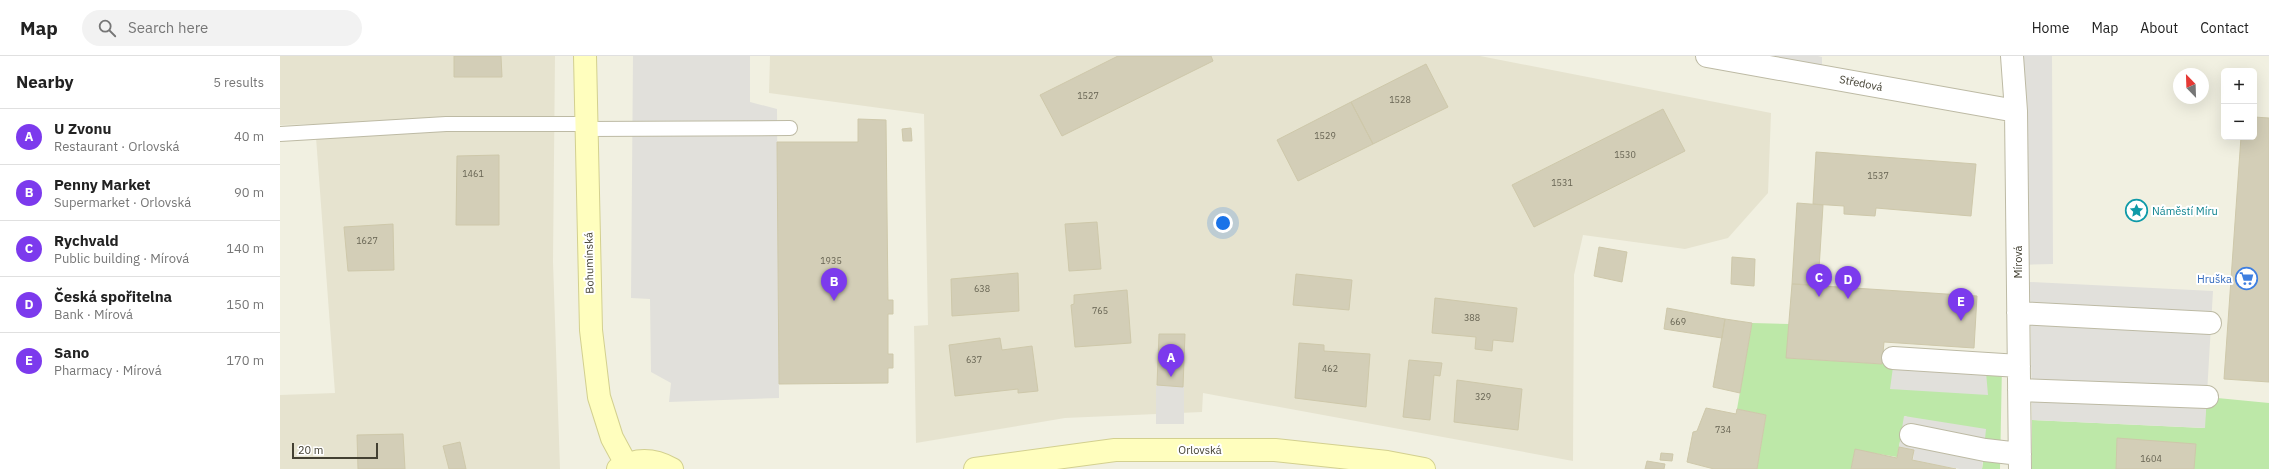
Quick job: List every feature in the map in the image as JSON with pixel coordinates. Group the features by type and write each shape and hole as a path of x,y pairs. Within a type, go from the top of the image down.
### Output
{"main road":[{"name":"Bohumínská","path":"585,56 585,126 592,337 599,397 622,466"},
{"name":"Orlovská","path":"975,469 1115,450 1275,450 1424,469"},
{"path":"622,466 642,460 657,462 672,469"}],"street":[{"name":"Středová","path":"1706,56 2016,111"},
{"name":"Mírová","path":"2012,56 2016,111 2020,461"},
{"path":"2018,313 2210,324"},
{"path":"1893,358 2019,366"},
{"path":"2019,390 2207,397"},
{"path":"1912,435 1985,450 2020,461"}],"lane":[{"path":"280,134 446,124 790,128"}],"shaded area":[{"path":"280,56 555,56 553,262 560,469 280,469 280,395 335,393 315,124 280,125"},
{"path":"633,56 750,56 750,102 777,109 779,398 669,402 671,383 651,372 650,299 631,298"},
{"path":"770,56 1480,56 1771,113 1768,193 1728,238 1685,249 1583,235 1574,275 1573,461 1203,393 1202,412 1065,418 916,443 914,326 928,325 924,114 769,93"},
{"path":"1748,56 1818,56 1822,57 1822,70"},
{"path":"2012,56 2052,56 2053,264 2018,265"},
{"path":"2030,282 2213,291 2205,428 2032,420"},
{"path":"1893,367 1986,372 1988,395 1890,389"},
{"path":"1156,386 1184,386 1184,424 1156,424"},
{"path":"1904,416 1986,429 1982,469 1960,469 1913,461 1914,450 1899,447"}],"green space":[{"path":"1752,323 1789,324 1787,358 1882,364 1883,357 2002,365 2000,469 1982,469 1985,450 1905,416 1897,457 1855,450 1851,469 1757,469 1766,415 1737,409"},
{"path":"2207,397 2269,403 2269,469 2032,469 2032,420 2204,428"}],"building":[{"path":"454,56 501,56 502,77 454,77"},
{"path":"1118,56 1211,56 1213,61 1062,136 1040,95"},
{"path":"1426,64 1448,107 1373,144 1351,102"},
{"path":"1351,102 1373,144 1298,181 1277,140"},
{"path":"1663,109 1685,151 1534,227 1512,185"},
{"path":"2257,117 2269,118 2269,382 2224,379 2241,140 2257,140"},
{"path":"858,119 886,120 888,300 893,300 893,314 888,314 888,354 893,354 893,368 888,368 888,383 779,384 777,142 858,142"},
{"path":"911,128 912,141 903,141 902,129"},
{"path":"1816,152 1976,164 1971,216 1876,208 1875,216 1844,214 1844,206 1813,204"},
{"path":"499,155 499,225 456,225 457,156"},
{"path":"1797,203 1823,205 1818,285 1792,284"},
{"path":"1097,222 1101,269 1069,271 1065,224"},
{"path":"393,224 394,270 348,271 344,227"},
{"path":"1599,247 1627,252 1622,282 1594,276"},
{"path":"1732,257 1755,259 1754,286 1731,284"},
{"path":"1018,273 1019,311 952,316 951,279"},
{"path":"1296,274 1352,280 1349,310 1293,305"},
{"path":"1792,284 1977,296 1974,348 1884,342 1882,364 1786,358"},
{"path":"1127,290 1131,343 1075,347 1071,305 1074,304 1074,295"},
{"path":"1435,298 1517,308 1513,342 1493,340 1492,351 1475,349 1476,337 1432,333"},
{"path":"1667,308 1725,319 1722,338 1664,329"},
{"path":"1725,319 1752,323 1740,393 1713,387"},
{"path":"1159,334 1185,334 1183,387 1157,385"},
{"path":"1000,338 1002,350 1032,346 1038,391 1018,393 1018,389 955,396 949,345"},
{"path":"1299,343 1324,345 1324,351 1370,354 1366,407 1295,398"},
{"path":"1409,360 1442,363 1440,376 1434,375 1430,420 1403,417"},
{"path":"1457,380 1522,389 1518,430 1454,422"},
{"path":"1706,408 1736,414 1737,409 1766,415 1757,469 1714,469 1687,462 1693,432 1697,431"},
{"path":"403,434 405,469 358,469 357,435"},
{"path":"2117,438 2196,444 2194,469 2116,469"},
{"path":"460,442 466,469 449,469 443,446"},
{"path":"1899,447 1914,450 1912,460 1956,469 1851,469 1855,449 1897,458"},
{"path":"1661,453 1673,454 1672,461 1660,460"},
{"path":"1647,461 1665,464 1664,469 1645,469"}],"place":[{"name":"Náměstí Míru","path":"2136,211"},
{"name":"Hruška","path":"2247,279"},
{"name":"Rychvald","path":"1819,297"},
{"name":"Česká spořitelna","path":"1848,299"},
{"name":"Penny Market","path":"834,301"},
{"name":"Sano","path":"1961,321"},
{"name":"U Zvonu","path":"1171,377"}]}
